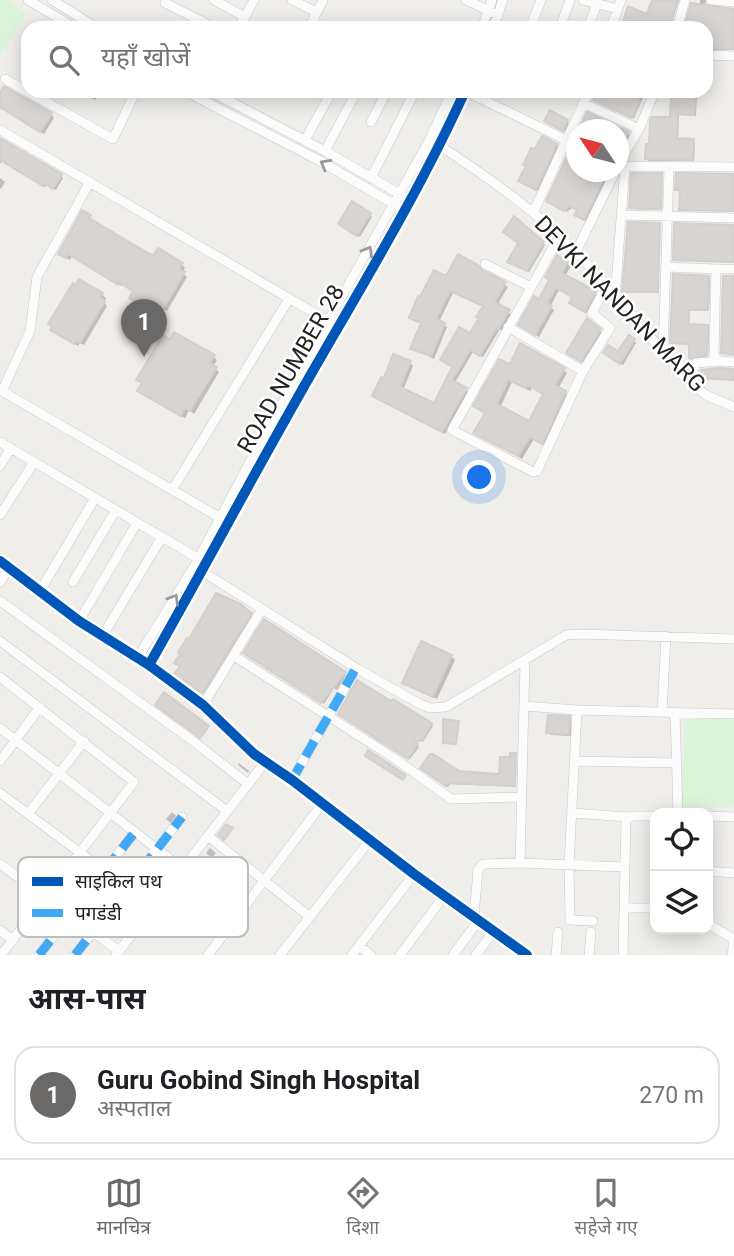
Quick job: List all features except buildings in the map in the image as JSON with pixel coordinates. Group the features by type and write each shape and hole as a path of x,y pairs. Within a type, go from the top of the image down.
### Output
{"street":[{"path":"28,0 63,21"},
{"path":"52,0 86,21"},
{"path":"214,0 245,17"},
{"path":"243,21 254,0"},
{"path":"292,0 316,12"},
{"path":"312,21 323,0"},
{"path":"466,0 493,13"},
{"path":"492,0 493,21"},
{"path":"487,21 503,0"},
{"path":"533,21 541,0"},
{"path":"562,21 570,0"},
{"path":"583,0 619,5"},
{"path":"679,21 685,0"},
{"path":"711,0 734,2"},
{"path":"165,3 201,21"},
{"path":"591,21 597,3"},
{"path":"713,56 734,57"},
{"path":"5,79 21,88"},
{"path":"39,98 113,139 133,98"},
{"path":"197,98 320,161 405,209"},
{"path":"204,102 206,98"},
{"path":"224,98 411,200"},
{"path":"305,140 328,98"},
{"path":"325,151 353,98"},
{"path":"371,122 383,98"},
{"path":"371,178 411,98"},
{"name":"ROAD NUMBER 28","path":"149,665 328,321 429,141 449,98"},
{"name":"ROAD NUMBER 28","path":"225,520 411,200 462,98"},
{"path":"479,98 566,140 533,213"},
{"path":"576,119 586,98"},
{"path":"629,149 652,98"},
{"path":"583,103 639,129"},
{"path":"0,130 328,321"},
{"name":"DEVKI NANDAN MARG","path":"440,146 495,182 533,213 606,287 689,382 706,395 734,407"},
{"path":"629,166 734,167"},
{"path":"663,352 669,168"},
{"path":"575,254 610,182"},
{"path":"615,298 622,215 621,182"},
{"path":"90,183 37,277 30,331 1,391 225,520"},
{"path":"622,215 734,218"},
{"path":"559,237 452,427 455,433 535,472 583,371 610,328 592,313 606,287"},
{"path":"485,264 531,287"},
{"path":"666,267 734,269"},
{"path":"716,269 714,355 719,361"},
{"path":"172,490 289,299"},
{"path":"508,327 583,371"},
{"path":"689,382 696,363 734,362"},
{"path":"0,442 162,537 262,609 356,668 420,704 438,709 446,707 566,635 734,639"},
{"path":"0,466 11,448"},
{"path":"0,515 34,462"},
{"path":"40,591 95,498"},
{"path":"73,582 116,510"},
{"path":"79,621 137,523"},
{"path":"103,635 162,537"},
{"path":"0,561 79,621 149,665 202,705 254,754 292,779 414,874 526,955"},
{"name":"ROAD NUMBER 28","path":"138,657 200,565"},
{"path":"0,582 9,568"},
{"path":"0,601 248,784"},
{"path":"202,705 262,609"},
{"path":"662,712 666,636"},
{"path":"0,641 227,811"},
{"path":"234,656 397,760 451,799 522,797"},
{"path":"520,863 525,661"},
{"path":"292,779 356,668"},
{"path":"0,677 134,782 77,857"},
{"path":"524,706 734,714"},
{"path":"0,761 40,707"},
{"path":"577,710 569,864 570,920 593,921"},
{"path":"675,712 678,808"},
{"path":"0,728 168,857"},
{"path":"28,814 84,741"},
{"path":"192,857 266,761"},
{"path":"574,761 676,763"},
{"path":"0,793 86,857"},
{"path":"248,904 322,804"},
{"path":"572,813 650,816"},
{"path":"713,816 734,817"},
{"path":"149,857 182,817"},
{"path":"623,955 625,824 628,817"},
{"path":"115,857 135,832"},
{"path":"208,836 234,857"},
{"path":"280,955 370,840"},
{"path":"453,955 476,918 479,866 520,863 624,867"},
{"path":"0,864 18,877"},
{"path":"248,868 310,917"},
{"path":"713,872 734,873"},
{"path":"352,955 414,874"},
{"path":"400,955 444,896"},
{"path":"624,908 650,908"},
{"path":"713,927 734,941 732,955"},
{"path":"0,930 13,940"},
{"path":"476,955 494,931"},
{"path":"556,955 558,932"},
{"path":"589,955 591,932"},
{"path":"1,955 18,933"},
{"path":"39,955 53,937"},
{"path":"75,955 90,937"},
{"path":"100,937 118,953 130,937"},
{"path":"213,953 224,937"},
{"path":"359,946 371,955"}],"green space":[{"path":"0,0 7,0 27,14 0,56"},
{"path":"686,718 734,719 734,807 680,807"}],"marked path":[{"path":"292,780 356,668"},
{"path":"151,857 182,817"},
{"path":"115,857 135,832"},
{"path":"39,955 53,937"},
{"path":"75,955 89,937"}],"cycle path":[{"path":"149,665 408,205 462,98"},
{"path":"0,561 79,621 149,665 203,705 254,754 527,955"}],"place":[{"name":"Guru Gobind Singh Hospital","path":"144,357"}]}
